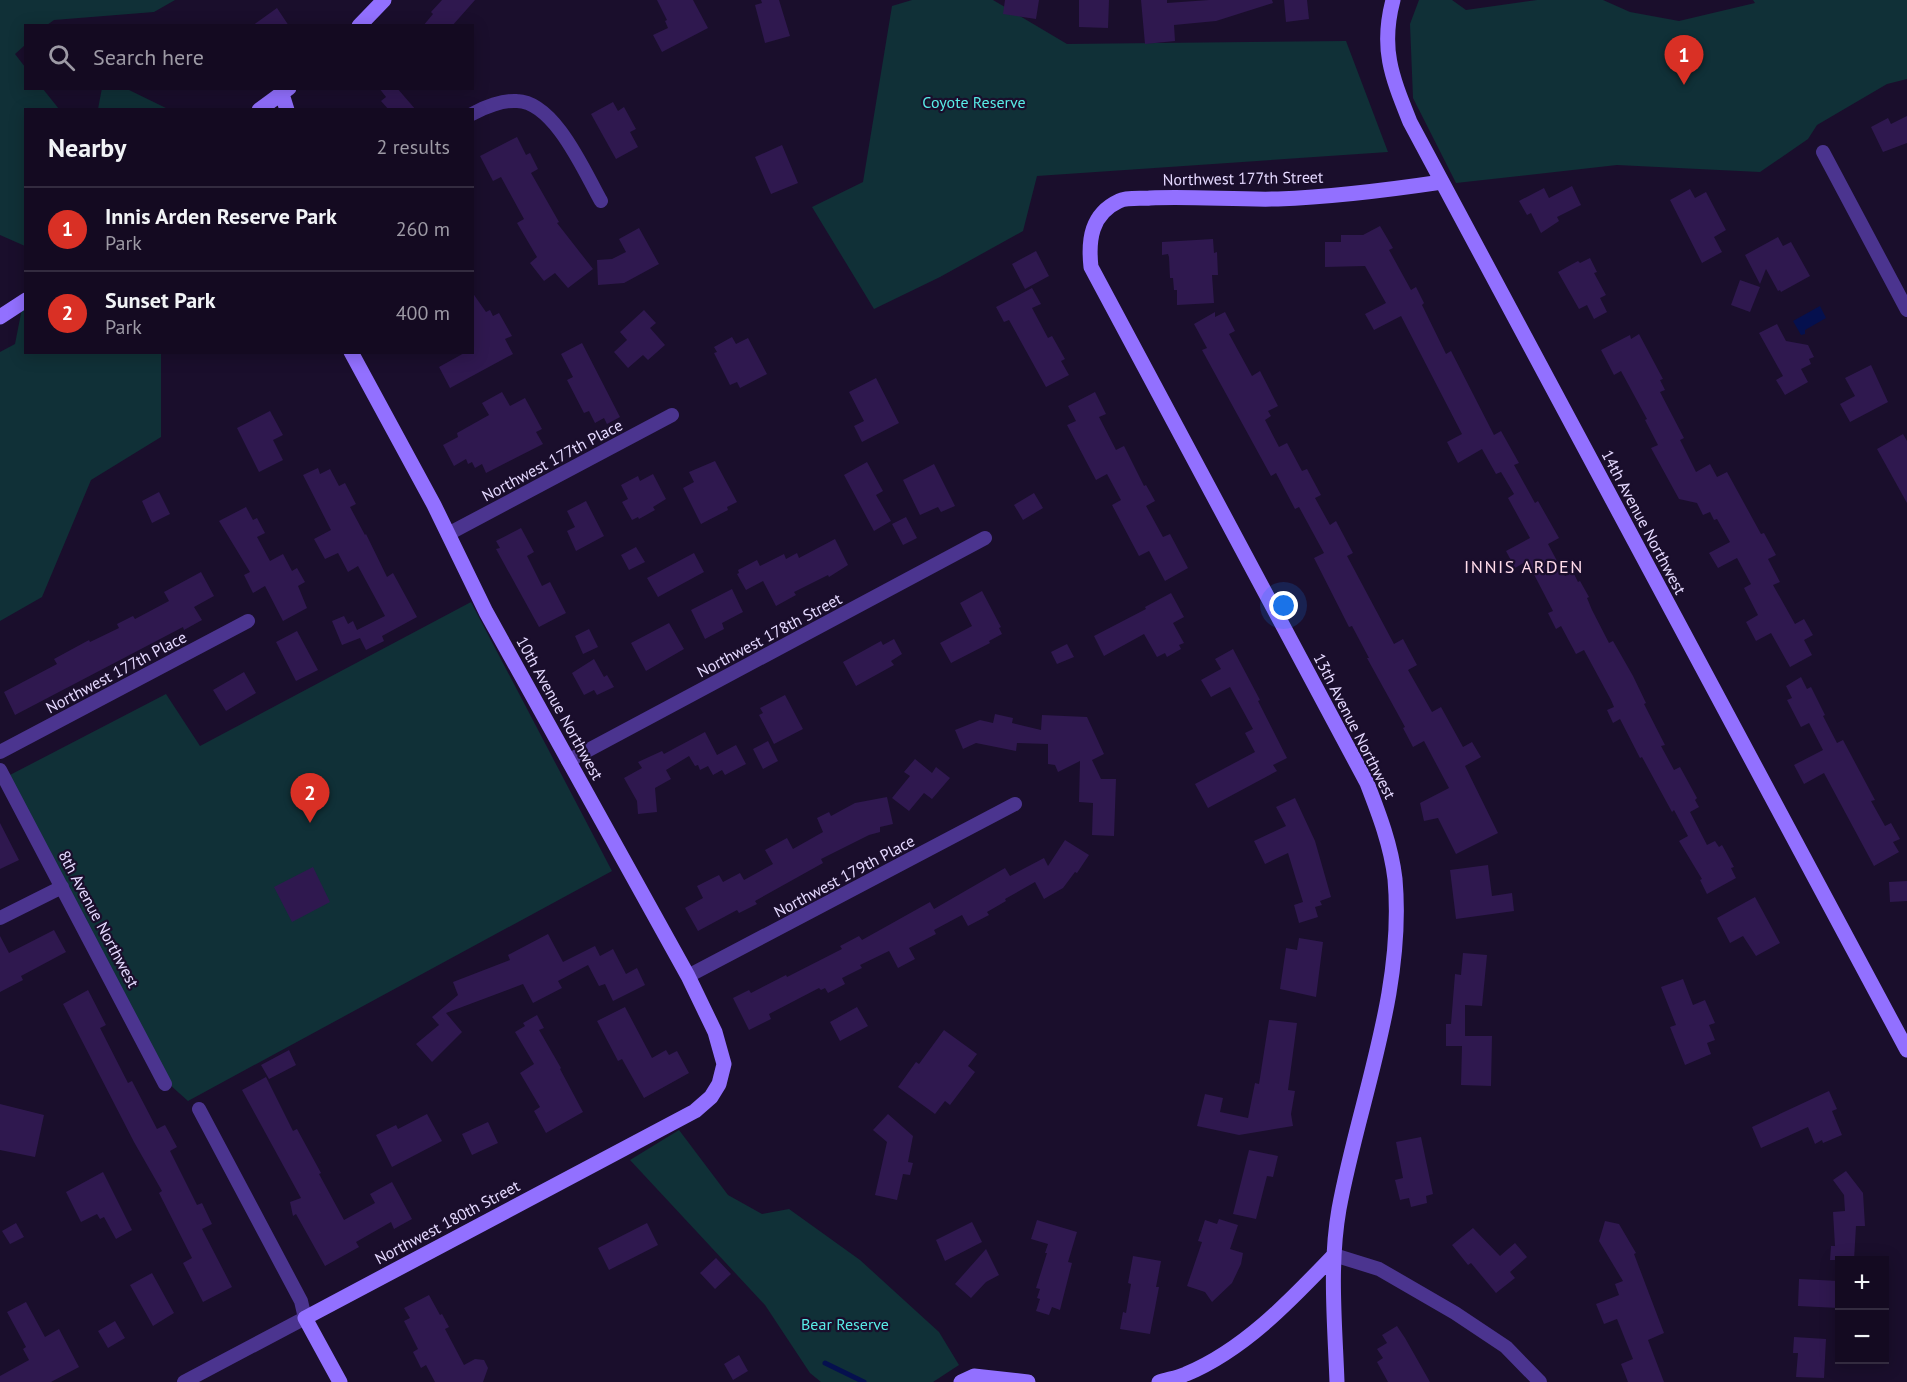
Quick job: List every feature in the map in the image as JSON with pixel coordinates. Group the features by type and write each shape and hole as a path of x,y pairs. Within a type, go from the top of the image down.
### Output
{"street":[{"path":"361,24 384,0"},
{"name":"14th Avenue Northwest","path":"1393,0 1387,44 1392,76 1410,122 1907,1050"},
{"path":"262,108 285,91"},
{"path":"285,91 287,108"},
{"path":"474,113 501,103 518,100 535,106 547,115 565,138 601,201"},
{"path":"1823,152 1907,310"},
{"name":"Northwest 177th Street","path":"1093,228 1106,209 1120,200 1188,196 1278,198 1380,191 1442,182"},
{"name":"13th Avenue Northwest","path":"1093,228 1089,246 1091,267 1367,783 1384,830 1394,876 1397,918 1385,1016 1339,1210 1334,1256 1337,1382"},
{"path":"0,317 24,301"},
{"name":"10th Avenue Northwest","path":"352,354 448,534 486,612 688,976 715,1032 724,1064 719,1084"},
{"name":"Northwest 177th Place","path":"448,534 672,415"},
{"name":"Northwest 178th Street","path":"568,761 985,538"},
{"name":"Northwest 177th Place","path":"0,752 248,621"},
{"name":"8th Avenue Northwest","path":"0,770 165,1084"},
{"name":"Northwest 179th Place","path":"688,976 1016,804"},
{"path":"0,918 62,887"},
{"name":"Northwest 180th Street","path":"184,1382 695,1111 711,1097 719,1084"},
{"path":"199,1109 340,1382"},
{"path":"1159,1382 1185,1374 1227,1351 1295,1296 1334,1256 1379,1269 1455,1313 1506,1347 1540,1382"},
{"path":"961,1382 974,1376 1029,1382"}],"green space":[{"path":"0,0 175,0 154,12 54,20 48,24 24,24 24,46 15,54 24,66 24,90 44,90 58,108 24,108 24,246 0,235"},
{"name":"Coyote Reserve","path":"912,0 993,0 1067,44 1346,41 1388,152 1037,176 1023,231 940,277 874,309 812,207 863,182 892,6"},
{"path":"1419,0 1452,0 1466,10 1537,0 1603,0 1630,12 1679,21 1755,3 1753,0 1907,0 1907,79 1887,84 1817,125 1808,139 1760,172 1617,165 1456,183 1413,98 1410,24"},
{"path":"102,90 129,90 166,108 98,108"},
{"path":"24,298 24,354 161,354 161,437 91,480 42,597 0,621 0,352 15,344"},
{"path":"471,602 612,871 188,1101 169,1084 8,776 166,694 200,746"},
{"name":"Bear Reserve","path":"679,1130 728,1195 762,1214 789,1209 860,1260 939,1332 959,1365 933,1382 821,1382 810,1373 765,1305 630,1160"}],"shaded area":[{"path":"1820,306 1826,318 1805,330 1805,334 1801,335 1793,321"}],"building":[{"path":"442,0 475,0 454,24 425,24 433,14 431,12"},
{"path":"657,0 693,0 708,28 662,52 653,35 668,28 665,21 667,20"},
{"path":"761,0 779,0 790,36 765,43 755,5 762,3"},
{"path":"1005,0 1039,0 1036,19 1003,14"},
{"path":"1079,0 1109,0 1108,28 1079,27"},
{"path":"1141,0 1167,0 1167,3 1272,0 1273,3 1216,21 1174,25 1175,41 1145,44"},
{"path":"1284,0 1307,0 1309,19 1286,22"},
{"path":"277,8 288,24 255,24"},
{"path":"381,90 399,90 414,108 387,108 381,101 386,97"},
{"path":"613,102 618,111 624,107 636,129 630,132 638,147 616,159 591,114"},
{"path":"1907,116 1907,143 1883,152 1871,127 1888,118 1891,124"},
{"path":"517,137 526,155 530,153 538,169 531,173 559,222 557,223 593,269 568,288 555,273 544,281 530,263 537,257 517,223 524,219 501,177 493,181 480,156"},
{"path":"782,145 798,183 771,194 755,157"},
{"path":"1572,186 1581,205 1557,217 1559,221 1541,233 1531,213 1527,215 1519,201 1544,188 1549,198"},
{"path":"1690,189 1695,198 1706,192 1726,230 1714,237 1722,252 1702,263 1670,200"},
{"path":"1380,226 1393,248 1389,250 1411,290 1416,287 1424,303 1422,305 1446,354 1451,351 1494,435 1501,431 1519,463 1514,465 1535,503 1538,501 1559,538 1548,544 1565,576 1573,572 1578,582 1580,581 1609,643 1613,641 1633,676 1646,703 1644,704 1665,745 1661,746 1674,770 1680,767 1697,798 1695,800 1699,807 1690,812 1707,845 1715,841 1719,847 1722,845 1734,867 1731,868 1736,878 1707,894 1700,880 1702,879 1679,841 1688,836 1642,757 1640,758 1620,719 1613,723 1607,710 1614,707 1584,650 1576,654 1561,626 1556,629 1548,613 1553,611 1527,561 1515,568 1506,551 1530,538 1508,498 1514,494 1501,472 1496,474 1482,449 1458,463 1447,442 1462,434 1401,316 1374,330 1365,314 1386,303 1365,266 1325,267 1325,242 1341,242 1341,235 1363,235"},
{"path":"639,228 659,264 624,283 598,285 597,260 612,259 626,252 619,239"},
{"path":"1778,237 1783,246 1791,242 1810,276 1781,292 1778,291 1766,269 1760,284 1745,255"},
{"path":"1213,239 1214,253 1217,252 1218,275 1212,275 1214,303 1177,305 1177,290 1174,290 1173,278 1170,278 1168,254 1162,255 1162,242"},
{"path":"1036,251 1049,276 1025,289 1012,264"},
{"path":"1590,258 1597,272 1594,273 1606,295 1600,298 1607,312 1594,319 1587,305 1579,309 1558,272 1578,261 1580,263"},
{"path":"1740,280 1760,287 1750,312 1731,305"},
{"path":"1032,288 1041,304 1032,308 1048,338 1052,336 1065,359 1061,361 1069,375 1046,387 1009,320 1004,322 996,307"},
{"path":"474,295 486,312 490,310 493,316 499,313 512,336 505,339 513,354 450,388 439,367 462,354 474,354"},
{"path":"644,310 656,323 650,328 665,345 648,360 643,355 628,368 614,352 627,340 620,332"},
{"path":"1215,312 1215,317 1225,312 1235,331 1229,334 1252,376 1260,371 1278,406 1268,411 1271,416 1265,420 1279,447 1287,443 1302,471 1307,469 1321,495 1315,498 1330,525 1336,521 1353,553 1347,556 1394,644 1403,639 1417,665 1408,670 1432,712 1441,707 1463,747 1472,742 1481,757 1465,766 1498,833 1456,854 1438,818 1424,821 1420,803 1449,788 1424,741 1413,747 1403,728 1405,727 1367,658 1369,658 1352,626 1349,627 1314,558 1324,553 1299,507 1295,509 1276,473 1271,476 1202,350 1207,348 1194,324"},
{"path":"1777,324 1786,341 1808,345 1814,357 1809,359 1811,364 1801,369 1808,382 1785,395 1776,380 1783,376 1759,333"},
{"path":"1639,334 1663,379 1660,380 1665,390 1660,392 1684,438 1680,440 1696,472 1710,464 1717,477 1727,472 1761,534 1764,533 1776,555 1768,559 1780,582 1773,585 1795,624 1804,619 1813,635 1804,640 1812,655 1790,667 1771,633 1756,641 1746,622 1758,615 1744,588 1751,584 1737,558 1718,568 1709,553 1730,542 1717,519 1714,520 1710,512 1703,515 1697,503 1679,499 1651,448 1658,445 1645,420 1647,419 1621,371 1614,375 1601,350 1630,335 1631,339"},
{"path":"732,337 736,344 748,338 767,374 740,388 737,382 730,385 714,353 717,352 714,347"},
{"path":"582,343 620,417 607,424 604,418 595,423 589,411 584,413 567,380 573,377 561,354"},
{"path":"1871,365 1888,402 1850,422 1840,404 1855,396 1845,378"},
{"path":"876,378 899,423 862,442 854,426 864,421 849,392"},
{"path":"502,392 510,406 525,398 542,429 536,432 543,444 486,473 482,464 475,468 472,462 468,464 466,459 454,466 443,445 458,437 457,433 489,415 482,403"},
{"path":"1095,392 1106,414 1099,417 1116,450 1124,446 1144,486 1146,485 1155,501 1146,506 1163,537 1170,534 1188,568 1165,581 1149,551 1139,556 1112,505 1121,500 1107,474 1096,480 1067,425 1076,421 1068,406"},
{"path":"270,411 283,435 273,440 283,460 259,472 237,428"},
{"path":"1903,434 1907,441 1907,503 1877,449"},
{"path":"715,461 737,502 727,507 728,510 701,524 683,488 694,482 689,472"},
{"path":"867,462 883,491 876,495 891,521 874,531 844,475"},
{"path":"934,464 955,506 941,512 938,507 920,515 903,480"},
{"path":"318,468 320,474 330,469 339,486 345,483 356,504 350,507 387,577 393,573 417,617 382,636 384,641 366,650 360,638 342,645 332,621 344,616 348,624 353,621 357,630 385,616 358,566 348,572 338,553 325,559 314,539 331,530 303,475"},
{"path":"653,474 666,499 653,507 655,510 639,519 638,517 632,520 622,502 628,499 621,485 638,476 640,481"},
{"path":"159,492 170,514 152,523 142,501"},
{"path":"1034,493 1043,508 1023,520 1014,505"},
{"path":"586,501 604,536 576,551 567,531 575,527 567,511"},
{"path":"246,507 253,520 257,518 265,533 257,537 270,561 283,554 292,571 297,568 305,582 298,586 307,608 283,621 265,586 253,593 244,575 250,572 219,521"},
{"path":"906,517 917,538 903,545 892,524"},
{"path":"521,528 534,552 527,556 542,586 550,582 566,613 539,627 496,549 500,548 496,541"},
{"path":"835,539 848,565 829,577 828,575 794,592 796,595 776,606 763,581 746,590 737,574 738,570 757,560 760,566 784,554 786,559 797,553 799,558"},
{"path":"636,547 645,562 629,570 621,555"},
{"path":"694,553 704,572 658,597 647,578"},
{"path":"201,572 214,596 194,607 202,620 184,630 183,627 15,715 4,692 57,664 54,659 89,640 90,642 119,628 117,624 133,616 135,619 169,601 164,592"},
{"path":"732,589 743,612 722,623 724,629 705,639 691,610"},
{"path":"982,591 1001,627 999,628 1002,634 989,641 990,643 951,663 940,643 972,626 960,603"},
{"path":"1171,593 1184,617 1173,623 1184,643 1179,645 1181,649 1167,657 1165,653 1157,657 1144,634 1104,656 1094,636"},
{"path":"669,623 684,649 646,671 631,643"},
{"path":"589,629 598,647 583,654 575,636"},
{"path":"297,631 318,670 296,681 276,642"},
{"path":"894,639 902,654 891,661 894,665 856,686 843,662 881,641 883,645"},
{"path":"1067,644 1074,657 1057,664 1051,652"},
{"path":"1233,649 1287,758 1273,765 1277,771 1208,808 1195,784 1255,752 1245,733 1253,729 1230,687 1211,697 1201,680 1221,669 1215,659"},
{"path":"594,659 604,677 607,675 614,687 597,695 594,690 584,695 572,673"},
{"path":"244,672 256,693 226,711 213,690"},
{"path":"1801,677 1807,689 1811,687 1837,743 1843,740 1875,800 1871,801 1885,826 1891,823 1900,839 1893,842 1899,852 1874,866 1824,773 1804,784 1794,765 1823,750 1809,723 1801,727 1787,700 1792,698 1786,686"},
{"path":"785,695 803,729 774,744 759,715 763,713 760,708"},
{"path":"995,714 1013,718 1012,723 1041,730 1042,715 1087,717 1104,754 1092,760 1101,779 1116,779 1114,836 1092,835 1093,803 1079,802 1080,761 1058,772 1055,765 1048,764 1048,744 1017,743 1016,751 976,743 963,749 955,730 980,720 993,723"},
{"path":"705,732 717,755 736,745 746,764 725,775 722,770 713,775 708,766 700,770 689,756 666,770 671,779 655,788 657,812 638,814 637,801 624,778 642,768 638,762 662,751 664,754"},
{"path":"768,741 778,761 763,769 753,749"},
{"path":"915,759 932,773 936,767 950,778 932,799 924,793 909,811 892,798 910,776 904,772"},
{"path":"887,797 893,824 880,827 880,832 869,835 821,859 823,863 755,901 757,904 739,913 737,910 698,931 685,908 703,898 697,886 719,875 723,882 740,873 744,880 773,864 765,850 787,838 793,849 823,832 817,818 829,812 831,816 855,803"},
{"path":"1295,798 1315,841 1331,897 1320,901 1322,905 1315,907 1318,917 1299,923 1294,905 1303,902 1288,853 1265,864 1254,841 1286,826 1276,807"},
{"path":"0,823 19,860 0,869"},
{"path":"1065,840 1089,855 1063,888 1044,899 1035,882 1005,899 1006,901 987,912 989,915 968,926 962,915 934,930 936,934 909,948 915,959 898,968 889,951 860,965 862,968 842,978 845,984 828,993 825,988 821,990 819,988 769,1014 771,1019 749,1030 733,998 749,990 751,993 786,975 787,977 842,949 840,946 859,936 862,940 930,902 934,909 1005,868 1010,876 1044,858 1048,866"},
{"path":"1488,865 1492,896 1512,893 1514,911 1456,919 1450,870"},
{"path":"313,867 330,902 292,922 274,887"},
{"path":"1907,881 1907,901 1890,902 1889,882"},
{"path":"1755,897 1780,943 1756,956 1743,936 1730,943 1717,918"},
{"path":"54,930 66,952 21,976 23,980 0,992 0,936 9,953"},
{"path":"548,934 563,962 595,946 600,956 613,949 626,974 637,968 645,985 613,1001 605,984 599,986 588,965 558,981 562,988 533,1003 523,984 446,1013 462,1032 432,1062 416,1044 439,1025 432,1017 458,995 453,982 510,960 508,955"},
{"path":"1299,938 1323,942 1316,997 1280,989 1286,948 1297,950"},
{"path":"1463,953 1487,955 1482,1006 1465,1005 1465,1036 1492,1036 1491,1086 1461,1085 1462,1046 1446,1046 1446,1024 1451,1024 1455,974 1461,975"},
{"path":"1683,979 1693,1005 1705,1000 1715,1023 1709,1025 1715,1040 1707,1043 1711,1054 1685,1065 1670,1027 1676,1025 1661,987"},
{"path":"88,990 106,1025 100,1028 128,1083 132,1081 157,1129 165,1125 177,1147 170,1151 197,1205 202,1203 212,1224 202,1229 232,1287 203,1302 183,1263 192,1258 159,1193 162,1191 134,1142 63,1004"},
{"path":"625,1007 652,1058 666,1050 669,1055 677,1051 689,1073 644,1098 622,1059 618,1061 597,1021"},
{"path":"857,1007 868,1026 840,1041 830,1022"},
{"path":"537,1015 544,1028 539,1030 583,1112 546,1133 534,1111 540,1107 520,1073 534,1064 515,1032 525,1026 523,1023"},
{"path":"1269,1020 1297,1023 1288,1090 1295,1091 1291,1114 1293,1126 1239,1135 1197,1126 1205,1094 1223,1098 1220,1112 1248,1118 1255,1083 1259,1084"},
{"path":"944,1030 977,1054 968,1066 975,1072 950,1105 945,1101 935,1114 898,1087 916,1062 919,1064"},
{"path":"289,1050 296,1065 269,1079 261,1065"},
{"path":"266,1077 293,1131 297,1129 321,1173 319,1174 344,1220 375,1203 370,1194 392,1182 412,1219 394,1229 391,1222 356,1242 359,1247 325,1266 296,1214 293,1216 290,1202 301,1198 242,1090"},
{"path":"1829,1091 1837,1109 1832,1111 1842,1135 1815,1144 1808,1127 1761,1148 1752,1127"},
{"path":"0,1104 44,1115 35,1157 0,1150"},
{"path":"427,1114 442,1141 392,1167 376,1135 396,1125 398,1129"},
{"path":"888,1114 913,1136 908,1162 913,1163 910,1175 903,1174 897,1200 875,1195 887,1142 873,1130"},
{"path":"488,1122 498,1143 472,1155 462,1134"},
{"path":"1421,1137 1433,1194 1426,1196 1427,1203 1411,1207 1409,1198 1400,1200 1395,1180 1403,1178 1396,1142"},
{"path":"1249,1150 1278,1156 1273,1177 1267,1176 1256,1219 1233,1214"},
{"path":"1846,1171 1863,1193 1865,1226 1856,1226 1854,1256 1835,1256 1835,1260 1830,1260 1831,1246 1835,1246 1833,1212 1845,1211 1844,1195 1833,1180"},
{"path":"103,1172 132,1230 116,1239 104,1217 100,1219 97,1214 81,1222 66,1192"},
{"path":"1219,1219 1238,1225 1230,1249 1243,1253 1241,1264 1232,1283 1212,1302 1205,1292 1187,1286 1202,1242 1198,1241 1205,1220 1217,1224"},
{"path":"1037,1220 1077,1232 1068,1262 1072,1263 1060,1310 1052,1307 1049,1315 1036,1311 1040,1289 1036,1288 1048,1244 1031,1239"},
{"path":"1605,1221 1619,1224 1636,1253 1634,1254 1664,1333 1648,1340 1664,1382 1628,1382 1621,1364 1633,1359 1617,1319 1604,1324 1596,1304 1619,1295 1615,1284 1623,1281 1599,1241"},
{"path":"972,1222 982,1242 945,1261 936,1240"},
{"path":"16,1223 24,1237 10,1244 2,1231"},
{"path":"647,1223 658,1245 609,1270 598,1248"},
{"path":"1473,1228 1500,1256 1515,1243 1527,1257 1510,1272 1515,1278 1496,1293 1471,1263 1468,1265 1452,1245"},
{"path":"986,1249 999,1275 986,1282 971,1298 955,1284"},
{"path":"1133,1256 1161,1261 1156,1287 1159,1287 1150,1334 1120,1329 1123,1312 1126,1313"},
{"path":"716,1258 731,1274 715,1289 700,1273"},
{"path":"152,1273 174,1313 153,1326 130,1285"},
{"path":"1799,1279 1835,1281 1835,1308 1798,1306"},
{"path":"429,1295 449,1327 445,1329 464,1365 475,1359 484,1360 488,1368 483,1382 435,1382 426,1365 421,1368 413,1352 418,1349 404,1321 410,1318 404,1308"},
{"path":"26,1302 45,1337 59,1329 79,1367 51,1382 0,1382 0,1376 29,1360 23,1349 26,1347 7,1312"},
{"path":"115,1321 125,1338 108,1348 98,1331"},
{"path":"1397,1326 1430,1382 1388,1382 1377,1362 1383,1358 1377,1349 1387,1343 1382,1335"},
{"path":"1794,1337 1826,1339 1824,1378 1796,1377 1798,1353 1793,1353"},
{"path":"739,1355 748,1371 733,1380 724,1364"}],"waterway":[{"path":"825,1363 864,1382"}],"place":[{"name":"Innis Arden Reserve Park","path":"1684,85"},
{"name":"Sunset Park","path":"310,823"}],"district":[{"name":"INNIS ARDEN","path":"1524,567"}]}
